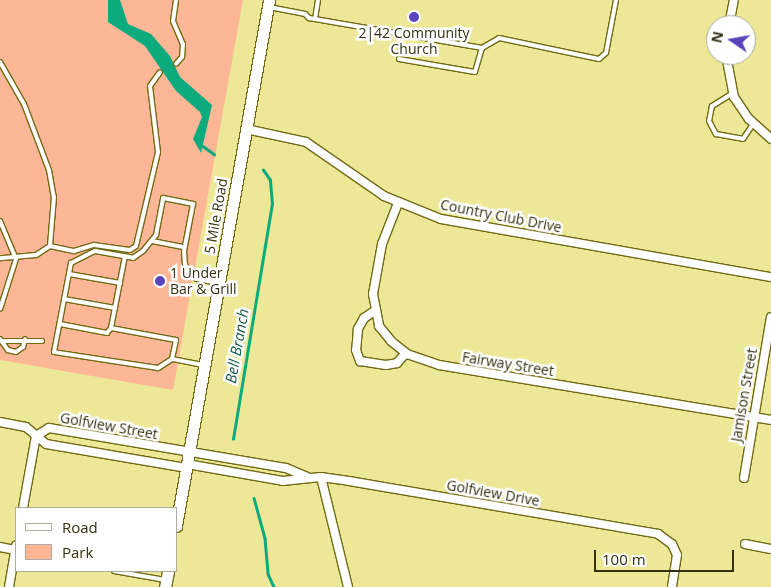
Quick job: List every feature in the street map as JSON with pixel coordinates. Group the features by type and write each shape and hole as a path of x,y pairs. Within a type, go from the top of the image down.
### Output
{"main road":[{"name":"5 Mile Road","path":"178,514 269,3"}],"street":[{"path":"731,15 734,0"},
{"path":"728,65 733,93 753,124 771,139"},
{"name":"Country Club Drive","path":"246,129 306,142 398,203 459,222 771,277"},
{"name":"Fairway Street","path":"398,203 375,273 376,310 379,326 390,341 406,353 439,365 771,420"},
{"path":"376,310 364,318 358,329 356,350 360,361 386,365 398,364 406,353"},
{"name":"Jamison Street","path":"744,478 752,417 771,317"},
{"path":"0,422 26,427 46,444 187,462"},
{"name":"Golfview Street","path":"36,436 49,428 187,462"},
{"path":"23,507 36,436"},
{"name":"Golfview Drive","path":"187,462 286,468 307,477"},
{"name":"Golfview Drive","path":"187,462 283,481 321,477 658,534 672,544 677,555 672,587"},
{"path":"321,477 348,587"},
{"path":"745,544 771,549"},
{"path":"0,547 15,548"},
{"path":"9,587 15,554"}],"lane":[{"path":"176,0 173,21 183,44 182,58 176,64"},
{"path":"315,19 318,0"},
{"path":"269,3 315,19 482,48 499,38 599,60 606,53 616,0"},
{"path":"399,58 475,72 482,48"},
{"path":"0,62 24,104 49,170 54,197 50,246"},
{"path":"0,258 16,259 36,255 50,246 74,251 94,245 130,250 136,246 158,152 150,86 160,72"},
{"path":"733,93 712,106 709,121 716,134 743,139 753,124"},
{"path":"204,365 172,360 158,368 54,352 71,263 95,251 133,258 156,235 163,198 192,204 184,247 185,264 190,275 219,283"},
{"path":"0,221 16,259 0,309"},
{"path":"152,241 184,247"},
{"path":"60,324 107,333 111,328 125,256"},
{"path":"69,274 120,283"},
{"path":"64,299 115,308"},
{"path":"111,328 176,340 172,360"},
{"path":"0,340 8,350 16,352 22,347 25,339"},
{"path":"0,340 25,339 42,341"},
{"path":"121,572 167,579"}],"green space":[{"path":"0,0 243,0 173,390 0,360"}],"shaded area":[{"path":"108,0 120,0 128,24 151,34 170,56 180,77 212,105 201,153 193,139 202,117 200,112 176,91 145,46 108,22"}],"waterway":[{"name":"Bell Branch","path":"203,146 214,154"},
{"name":"Bell Branch","path":"233,439 272,204 270,180 263,170"},
{"name":"Bell Branch","path":"254,498 265,538 268,574 274,587"}],"place":[{"name":"2|42 Community Church","path":"414,17"},
{"name":"1 Under Bar & Grill","path":"160,281"}]}
